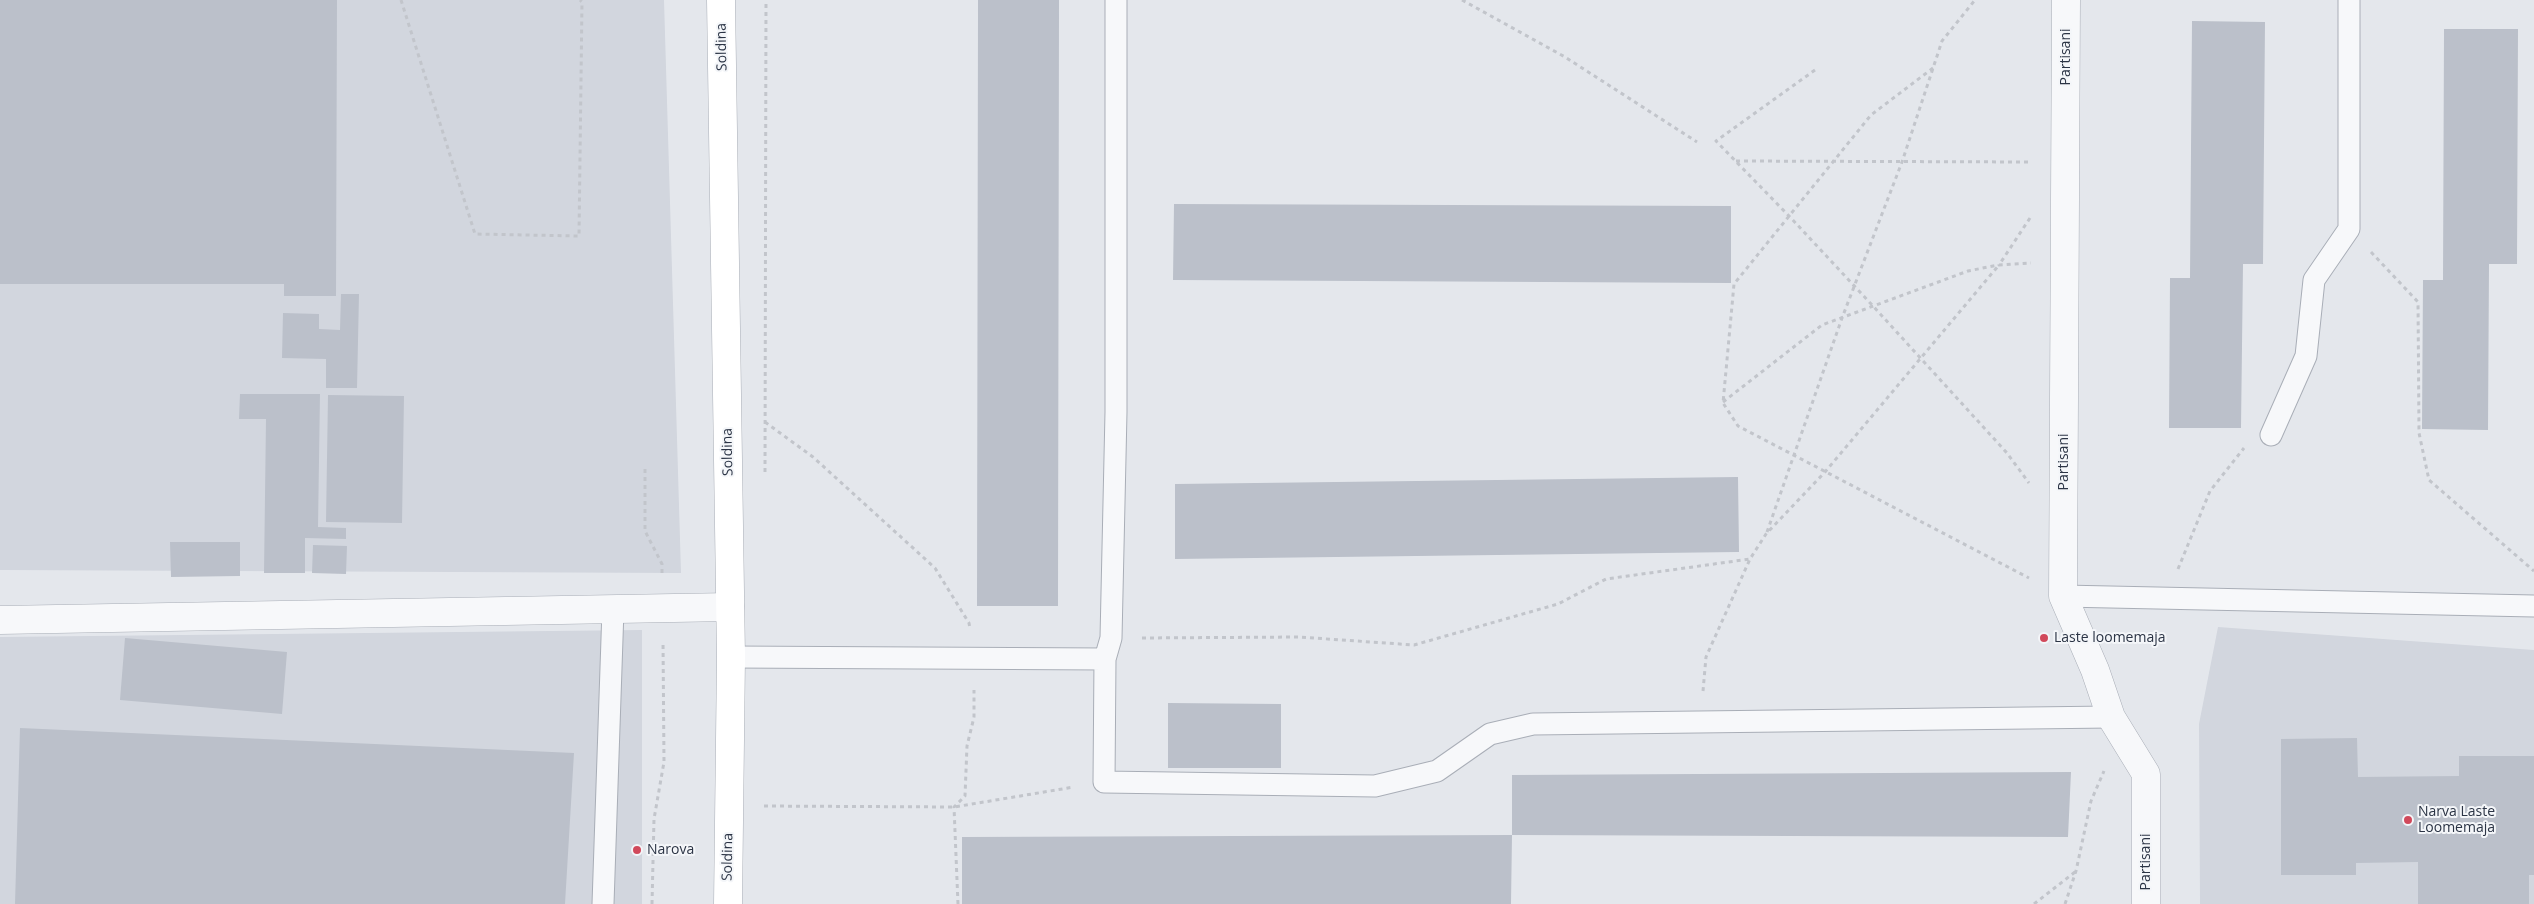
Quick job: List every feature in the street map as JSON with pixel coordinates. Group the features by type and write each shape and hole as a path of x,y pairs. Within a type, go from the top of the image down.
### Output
{"street":[{"name":"Soldina","path":"721,0 731,657 728,904"},
{"name":"Partisani","path":"2066,0 2063,596 2116,725 2146,774 2146,904"},
{"path":"0,620 730,607"}],"lane":[{"path":"1116,0 1116,412 1111,638 1106,659 1104,782 1376,786 1437,771 1490,734 1533,724 1701,722 2116,725"},
{"path":"2270,435 2306,356 2314,280 2349,229 2349,0"},
{"path":"2063,596 2534,606"},
{"path":"603,904 613,609"},
{"path":"731,657 1106,659"}],"path":[{"path":"401,0 475,234 579,236 582,2 580,0"},
{"path":"765,480 766,0"},
{"path":"1462,0 1565,57 1697,142"},
{"path":"1766,534 1842,318 1902,162 1942,41 1975,0"},
{"path":"1933,68 1871,115 1734,284 1723,403 1738,426 2063,596"},
{"path":"1815,70 1716,142 1855,286 2007,453 2030,484"},
{"path":"1735,161 2065,162"},
{"path":"2349,229 2418,302 2419,433 2429,480 2534,571"},
{"path":"1701,722 1706,657 1750,559 1766,534 1825,472 1999,265 1968,271 1822,326 1723,403"},
{"path":"765,422 813,457 935,568 970,623 975,657 974,717 966,746 965,796 954,807 958,904"},
{"path":"2166,598 2210,491 2246,446 2270,435"},
{"path":"645,469 645,531 662,564 664,762 654,819 652,904"},
{"path":"1111,638 1299,637 1414,645 1558,604 1606,579 1750,559"},
{"path":"2066,904 2076,871 2091,801 2116,725"},
{"path":"764,806 954,807 1104,782"},
{"path":"764,796 764,816"},
{"path":"2034,904 2076,871"}],"shaded area":[{"path":"0,0 664,0 681,573 0,570"},
{"path":"2218,627 2534,650 2534,904 2200,904 2199,724"},
{"path":"642,630 642,904 0,904 0,637"}],"building":[{"path":"0,0 337,0 336,296 284,296 284,284 0,284"},
{"path":"978,0 1059,0 1058,606 977,606"},
{"path":"2192,21 2265,22 2263,264 2243,264 2241,428 2169,428 2170,278 2190,278"},
{"path":"2444,29 2518,29 2517,264 2489,264 2488,430 2422,429 2423,280 2443,280"},
{"path":"1174,204 1731,206 1731,283 1173,280"},
{"path":"341,294 359,294 357,388 326,388 326,359 282,358 283,313 319,314 319,329 340,330"},
{"path":"240,394 320,394 318,527 346,528 346,539 305,538 305,573 264,573 266,419 239,419"},
{"path":"328,395 404,396 402,523 326,522"},
{"path":"1738,477 1739,552 1175,559 1175,484"},
{"path":"170,542 240,542 240,576 171,577"},
{"path":"313,545 347,546 346,574 312,573"},
{"path":"125,638 287,652 282,714 120,700"},
{"path":"1168,703 1281,704 1281,768 1168,768"},
{"path":"20,728 574,753 565,904 15,904"},
{"name":"Narva Laste Loomemaja","path":"2357,738 2358,777 2459,776 2459,756 2534,756 2534,875 2529,875 2529,904 2418,904 2418,862 2356,863 2356,875 2281,875 2281,739"},
{"path":"2071,772 2068,837 1512,835 1512,775"},
{"path":"1512,835 1511,904 962,904 962,837"}],"place":[{"name":"Laste loomemaja","path":"2044,638"},
{"name":"Narva Laste Loomemaja","path":"2408,820"},
{"name":"Narova","path":"637,850"}]}
